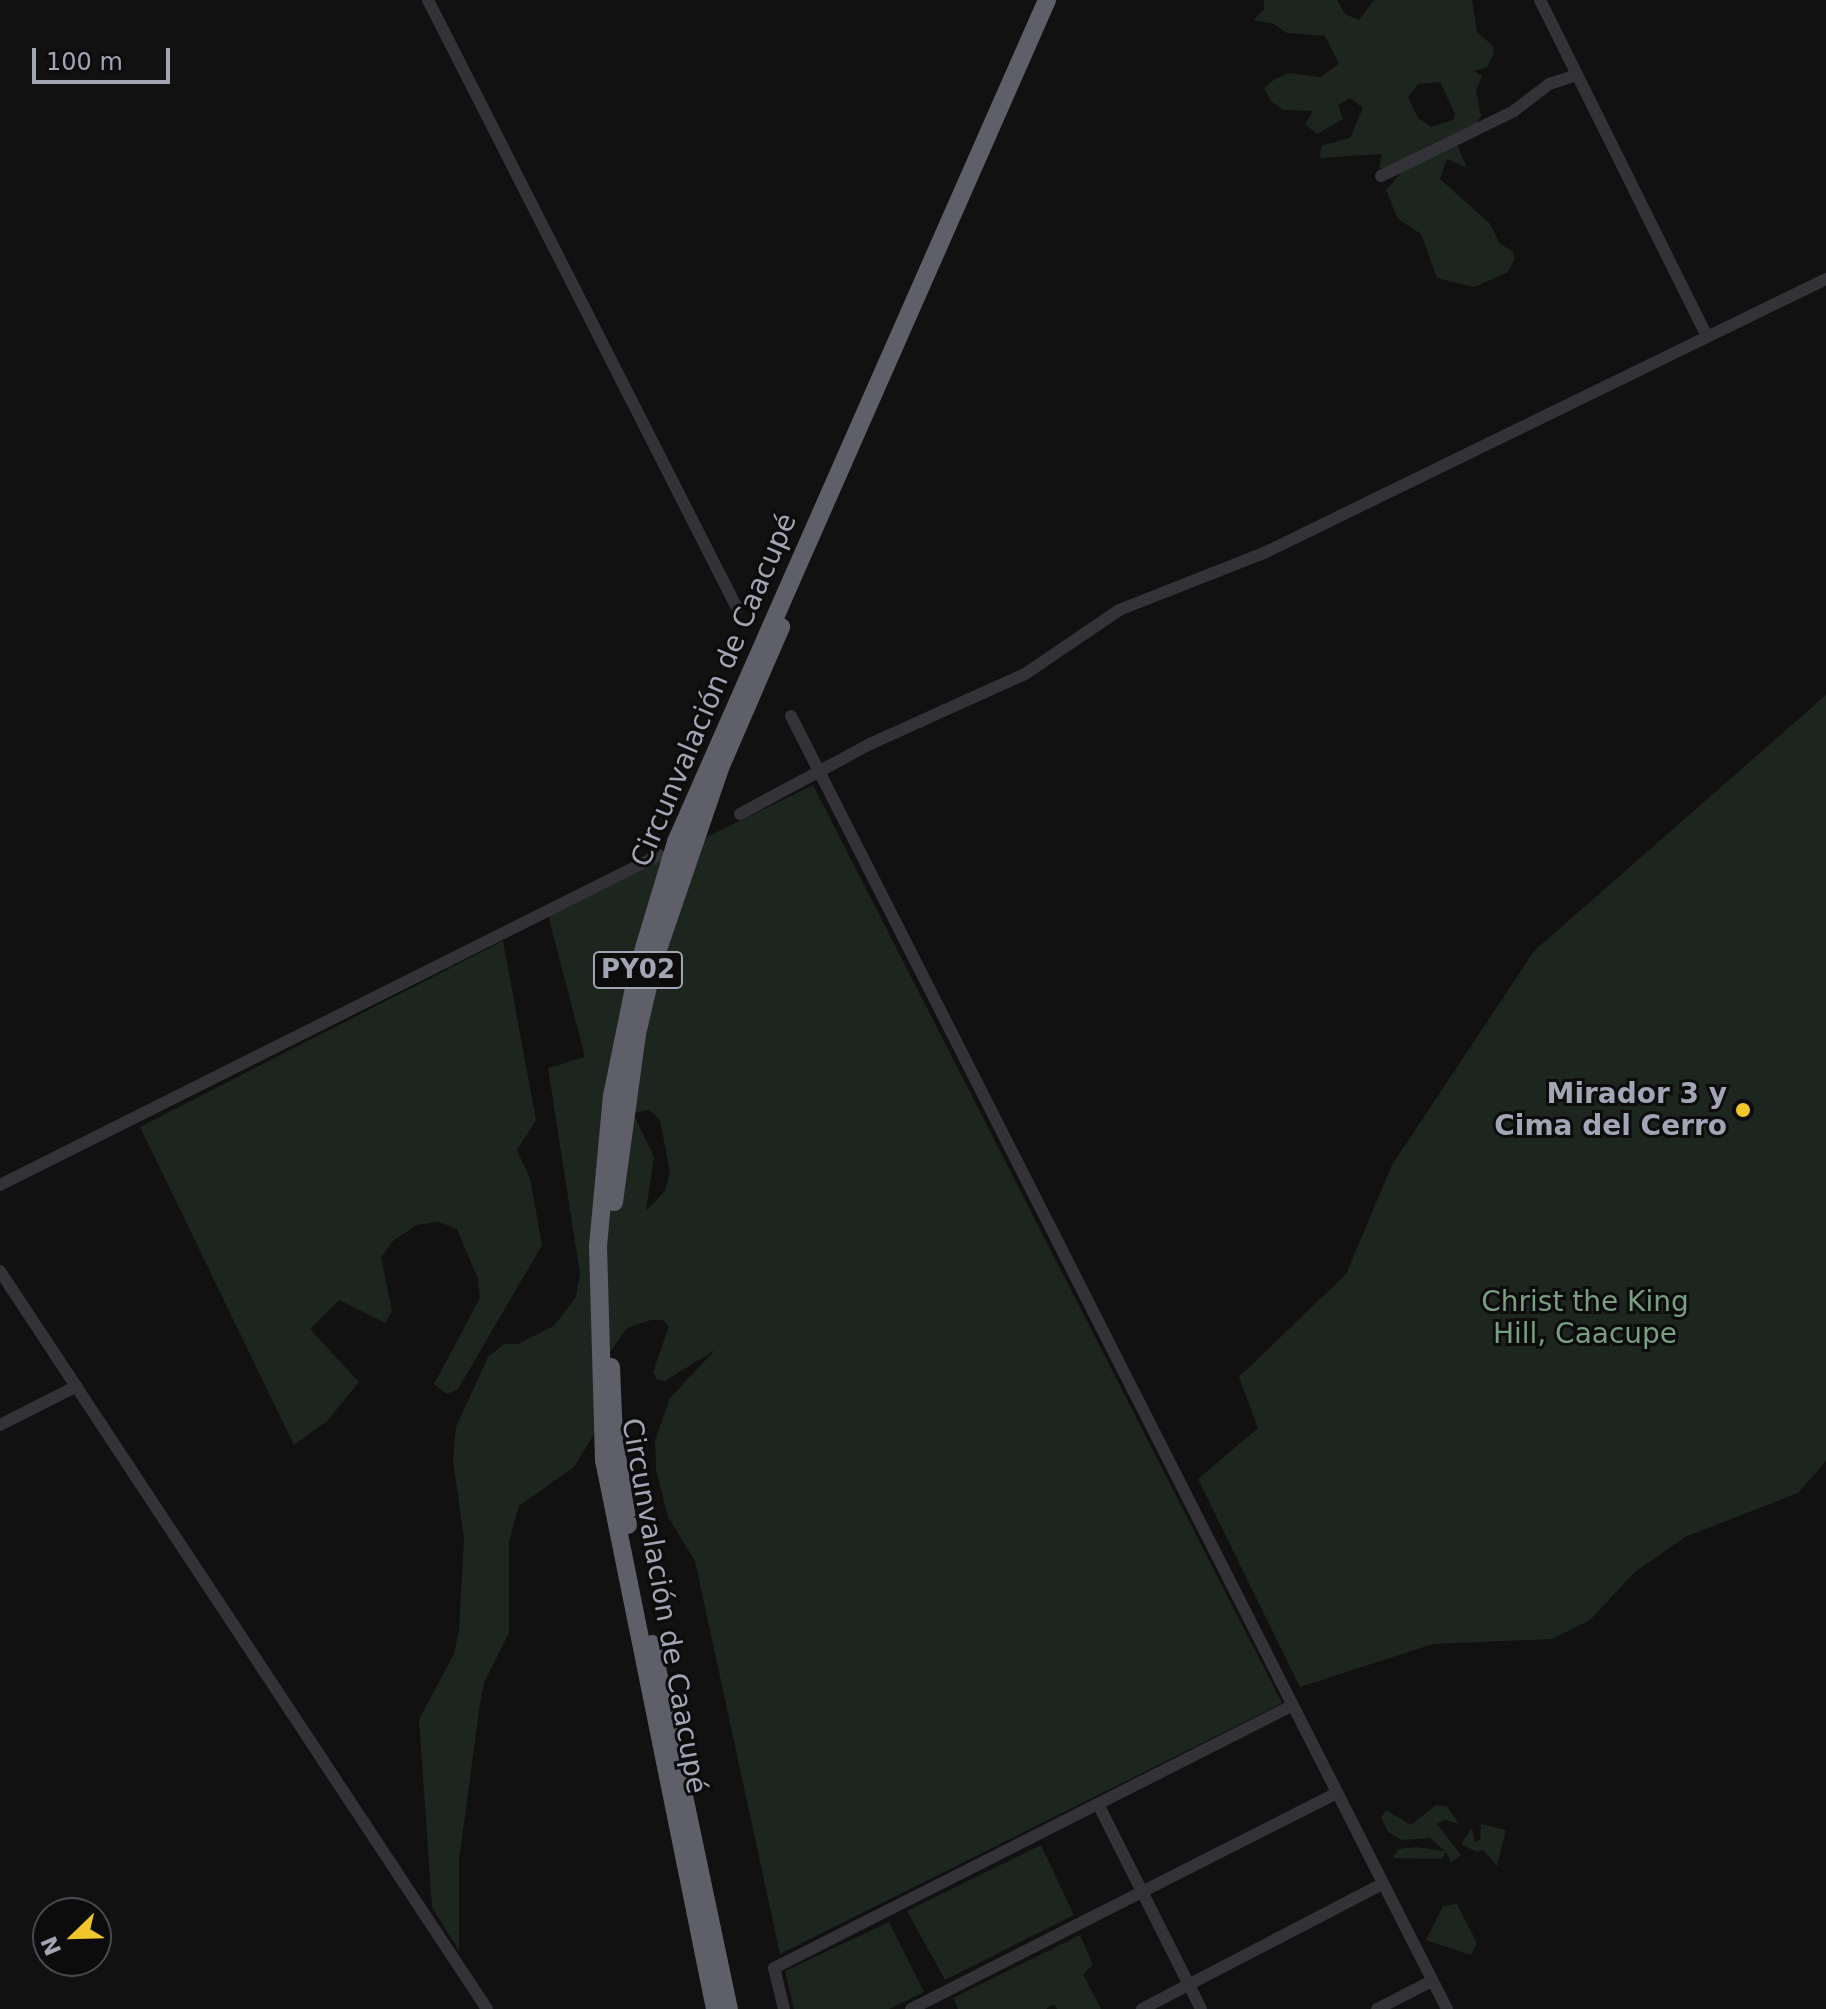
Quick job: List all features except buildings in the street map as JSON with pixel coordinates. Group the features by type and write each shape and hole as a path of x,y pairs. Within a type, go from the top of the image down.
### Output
{"highway":[{"name":"Circunvalación de Caacupé","path":"715,2009 604,1460 598,1246 612,1096 638,968 680,830 1047,0"},
{"name":"Circunvalación de Caacupé","path":"729,2009 614,1438 611,1237 637,1034 685,862 720,768 1060,0"}],"street":[{"path":"428,0 737,608"},
{"path":"1540,0 1706,335"},
{"path":"1381,176 1514,111 1549,84 1577,75"},
{"path":"740,814 870,744 1025,674 1119,610 1264,553 1826,279"},
{"path":"791,716 1202,1520 1335,1794 1447,2009"},
{"path":"0,1185 659,855"},
{"path":"0,1271 487,2009"},
{"path":"0,1425 77,1386"},
{"path":"784,2009 774,1968 1291,1706"},
{"path":"911,2009 1335,1794"},
{"path":"1098,1804 1201,2009"},
{"path":"1142,2009 1382,1884"},
{"path":"1377,2009 1432,1981"}],"green space":[{"path":"1264,0 1337,0 1345,14 1359,20 1374,0 1472,0 1477,32 1493,46 1494,54 1487,67 1474,71 1482,76 1476,90 1481,116 1469,136 1455,140 1467,168 1447,159 1440,179 1490,224 1500,244 1512,251 1515,258 1508,272 1474,287 1437,278 1421,234 1398,219 1386,190 1415,157 1386,170 1379,167 1382,154 1320,158 1321,146 1350,138 1363,108 1350,98 1338,105 1343,119 1317,134 1305,124 1313,111 1283,110 1271,101 1264,88 1275,79 1289,73 1320,77 1339,64 1325,36 1287,33 1274,24 1253,20 1264,10","holes":["1440,82 1455,114 1453,120 1431,127 1418,118 1408,97 1418,84"]},
{"name":"Christ the King Hill, Caacupe","path":"1826,695 1826,1461 1798,1493 1685,1537 1635,1572 1590,1620 1552,1639 1433,1644 1300,1687 1198,1479 1258,1428 1239,1377 1346,1274 1392,1165 1534,951"},
{"path":"813,785 1282,1703 780,1954 695,1561 668,1517 656,1469 655,1440 670,1398 715,1350 665,1381 657,1380 653,1372 669,1326 663,1320 651,1320 627,1328 606,1358 604,1418 574,1467 519,1506 509,1541 509,1633 484,1683 480,1704 459,1860 459,1951 432,1907 419,1719 454,1654 459,1630 464,1538 453,1461 456,1427 488,1357 504,1344 518,1344 554,1326 576,1297 580,1274 548,1068 585,1057 548,915","holes":["649,1110 660,1120 670,1172 665,1191 646,1211 654,1157 633,1113"]},
{"path":"503,941 536,1120 517,1150 530,1178 542,1245 458,1389 447,1394 434,1384 480,1298 478,1279 457,1229 439,1222 417,1225 394,1240 381,1257 392,1311 385,1323 339,1300 310,1329 359,1382 327,1421 294,1445 140,1127"},
{"path":"1436,1805 1447,1806 1459,1824 1445,1820 1437,1824 1461,1855 1451,1863 1446,1852 1441,1859 1393,1858 1398,1849 1415,1847 1445,1851 1430,1838 1402,1840 1388,1832 1381,1817 1386,1810 1411,1825"},
{"path":"1481,1824 1506,1830 1497,1866 1483,1850 1477,1852 1461,1844 1472,1828 1475,1842 1480,1840"},
{"path":"1041,1845 1074,1915 945,1980 907,1911"},
{"path":"1457,1904 1477,1943 1471,1955 1426,1940 1443,1906"},
{"path":"889,1922 924,1992 889,2009 794,2009 785,1971"},
{"path":"1080,1935 1093,1965 1083,1974 1101,2009 1057,2009 1054,2004 1046,2009 958,2009 953,1998"}],"place":[{"name":"Mirador 3 y Cima del Cerro","path":"1743,1110"}]}
